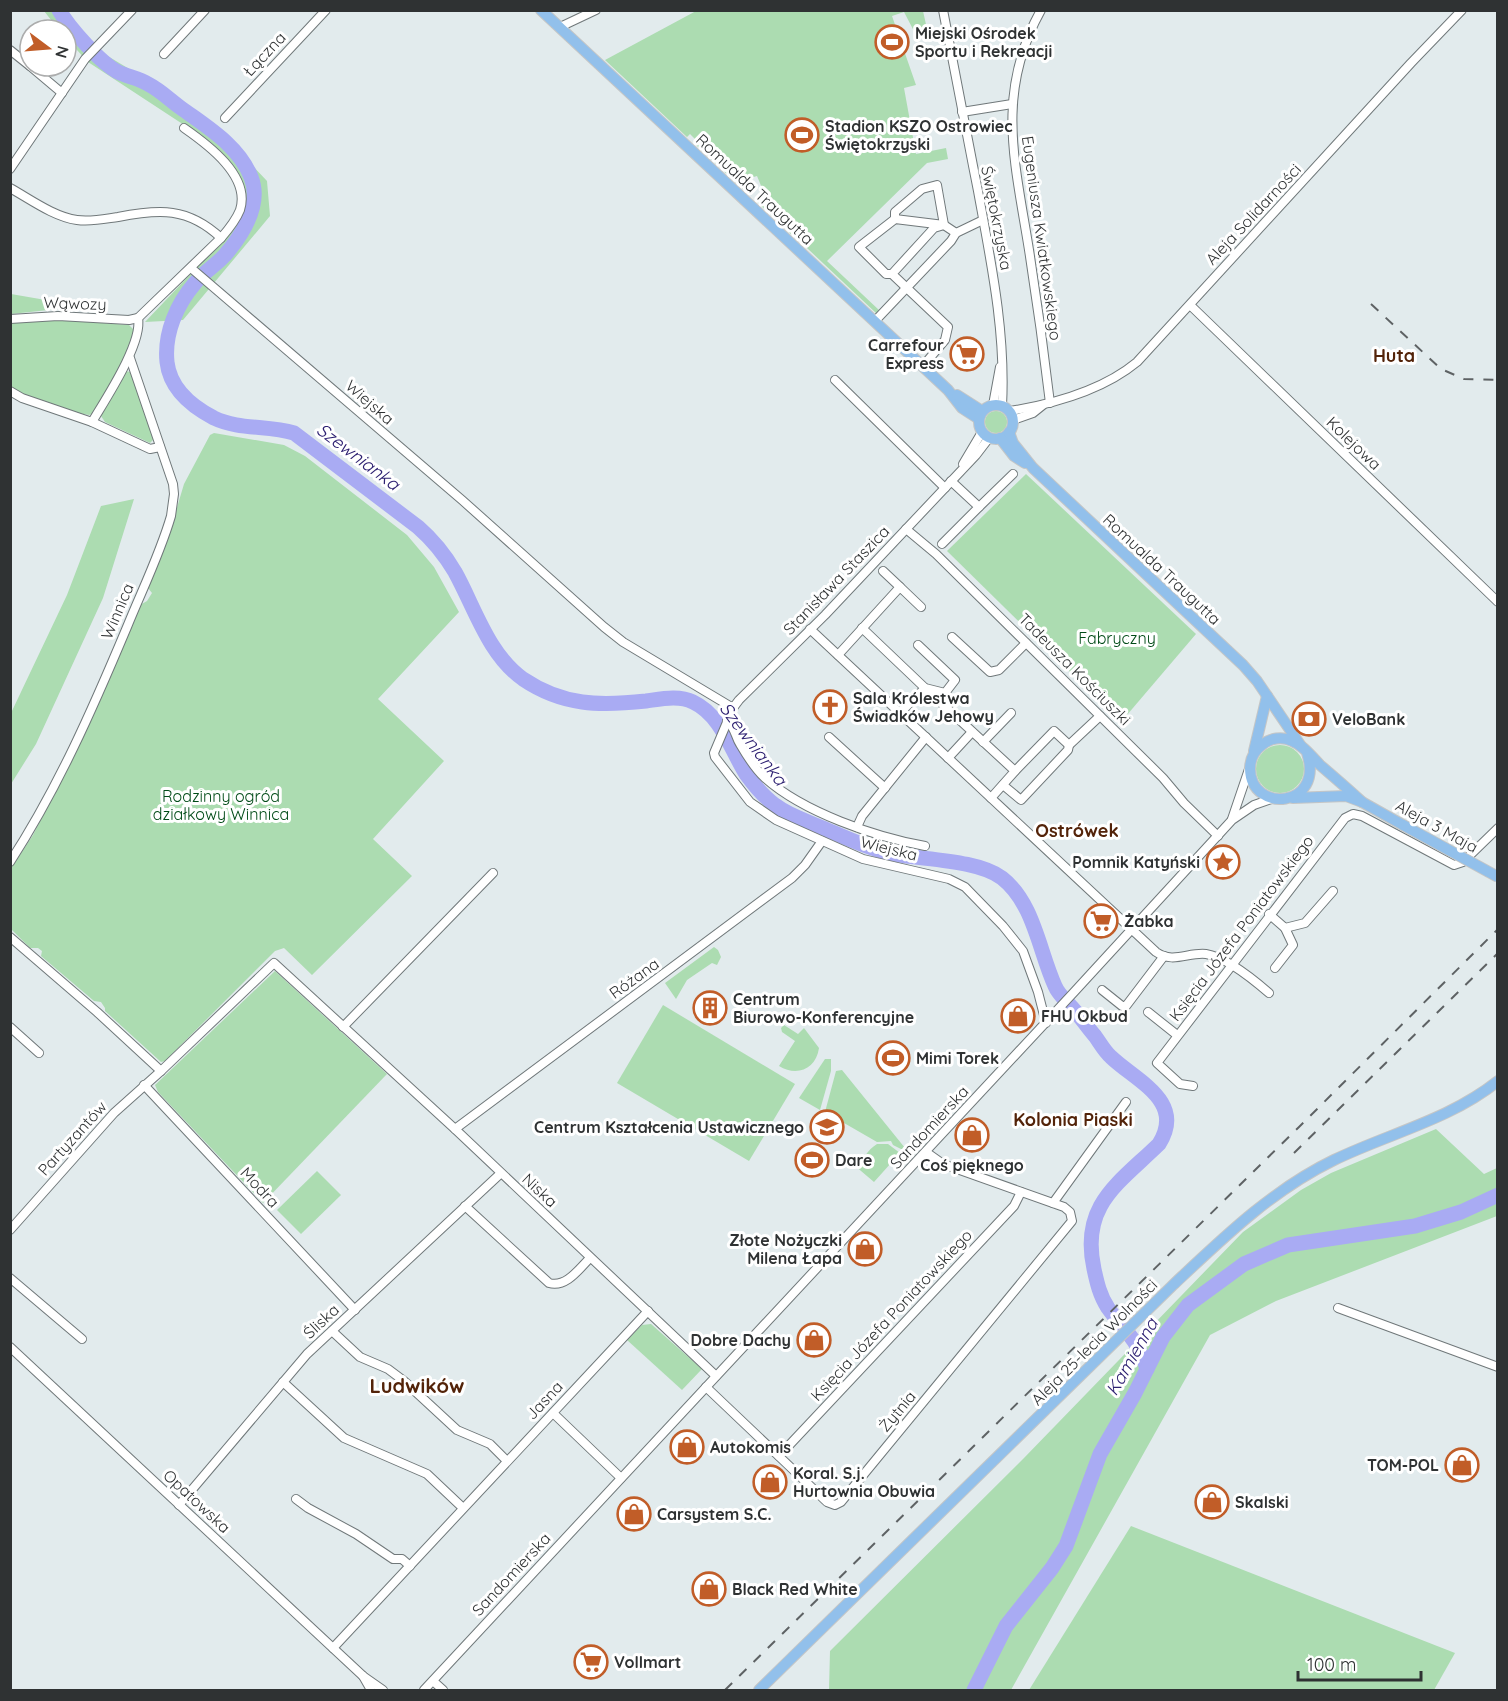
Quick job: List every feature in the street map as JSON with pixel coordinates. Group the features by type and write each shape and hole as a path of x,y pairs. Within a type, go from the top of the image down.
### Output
{"main road":[{"name":"Romualda Traugutta","path":"541,10 948,390 980,415 995,435 1014,443 1033,468 1243,665 1304,749"},
{"path":"980,415 1004,410"},
{"path":"995,435 1004,410"},
{"path":"1252,760 1260,747 1271,740 1285,738 1304,749 1311,767 1309,780 1302,791 1290,798 1274,798 1264,794 1255,784 1250,771 1252,760 1267,696"},
{"name":"Aleja 3 Maja","path":"1304,749 1362,802"},
{"name":"Aleja 3 Maja","path":"1290,798 1339,795 1362,802 1497,877"},
{"name":"Aleja 25-lecia Wolności","path":"759,1690 1222,1239 1266,1201 1333,1161 1381,1139 1448,1113 1497,1081"}],"street":[{"path":"10,169 85,59 132,10"},
{"path":"165,54 205,10"},
{"name":"Łączna","path":"225,118 326,10"},
{"path":"560,27 596,10"},
{"name":"Świętokrzyska","path":"943,10 983,220 1000,327 1004,410"},
{"name":"Eugeniusza Kwiatkowskiego","path":"1041,10 1019,62 1012,104 1014,161 1040,321 1047,404"},
{"name":"Aleja Solidarności","path":"1004,410 1033,413 1047,404 1102,385 1126,371 1190,305 1462,10"},
{"path":"44,78 62,93"},
{"path":"962,112 1012,104"},
{"path":"92,422 129,358 138,328 138,318 221,238 230,228 240,210 240,189 229,167 209,146 184,128"},
{"path":"895,219 895,212 922,189 937,185 944,225"},
{"path":"10,188 75,220 94,221 147,211 175,212 221,238"},
{"path":"922,366 945,340 948,327 892,274 886,274 859,247 895,219 944,225 956,232"},
{"path":"875,321 951,241 956,232 983,220"},
{"path":"892,274 934,228 944,225"},
{"name":"Wiejska","path":"191,268 453,493 604,627 623,642 733,708 715,748 715,757 750,802 777,820 863,859 949,879 970,891 1010,933 1023,951 1032,973 1046,1023"},
{"name":"Kolejowa","path":"1190,305 1497,602"},
{"name":"Wąwozy","path":"10,319 58,316 129,320 138,318"},
{"name":"Winnica","path":"10,862 30,832 73,750 168,527 174,494 173,484 129,358"},
{"path":"835,380 948,485 979,507"},
{"path":"10,391 22,398 92,422 150,449 160,447"},
{"name":"Stanisława Staszica","path":"733,708 995,435"},
{"path":"942,544 1013,474"},
{"name":"Tadeusza Kościuszki","path":"906,529 936,554 1163,778 1184,803 1218,836"},
{"path":"883,571 921,607"},
{"path":"838,655 900,587"},
{"path":"862,628 1015,771"},
{"path":"810,629 1156,952 1164,956 1179,958 1212,955 1252,979 1269,993"},
{"path":"952,637 990,672 999,670 1026,643"},
{"path":"918,645 955,680 945,693 925,688"},
{"path":"900,713 925,688"},
{"path":"983,742 1011,713"},
{"path":"1003,785 1021,800 1068,750 1069,745 1100,716"},
{"name":"Wiejska","path":"727,721 733,725 744,750 765,778 791,799 857,826 900,841 925,846"},
{"path":"991,798 1054,731 1069,745"},
{"path":"948,758 972,732"},
{"path":"829,736 885,788"},
{"path":"857,826 862,816 926,737"},
{"name":"Sandomierska","path":"1232,820 1252,760"},
{"name":"Sandomierska","path":"424,1690 1046,1023 1232,820 1254,805 1274,798"},
{"name":"Księcia Józefa Poniatowskiego","path":"1193,1086 1179,1084 1157,1063 1269,914 1345,818 1350,814 1359,814 1454,865 1463,862 1497,828"},
{"name":"Różana","path":"455,1130 792,879 822,841"},
{"path":"344,1027 493,873"},
{"path":"1285,928 1305,923 1334,891"},
{"path":"1269,914 1285,928 1293,945 1275,968"},
{"path":"10,937 161,1071"},
{"path":"1102,990 1122,1006 1126,1006 1164,956"},
{"name":"Niska","path":"274,963 716,1376"},
{"name":"Partyzantów","path":"10,1230 114,1113 274,963"},
{"path":"1148,1012 1177,1035"},
{"path":"10,1027 39,1053"},
{"name":"Modra","path":"144,1085 355,1310"},
{"path":"926,1152 943,1164 1053,1203 1126,1102"},
{"name":"Śliska","path":"179,1505 307,1354 500,1173"},
{"name":"Księcia Józefa Poniatowskiego","path":"779,1456 1014,1206 1021,1192"},
{"name":"Żytnia","path":"706,1387 827,1502 835,1505 841,1502 1069,1227 1072,1221 1070,1212 1053,1203"},
{"path":"465,1206 549,1283 563,1284 590,1258"},
{"path":"10,1278 82,1340"},
{"path":"1338,1308 1497,1367"},
{"name":"Jasna","path":"333,1648 648,1311"},
{"path":"332,1331 360,1357 388,1369 404,1381 457,1430 490,1444 507,1461"},
{"name":"Opatowska","path":"10,1347 363,1676 383,1690"},
{"path":"282,1382 344,1438 427,1474 463,1508"},
{"path":"553,1413 621,1478"},
{"path":"296,1499 308,1508 356,1533 393,1559 402,1559 410,1566"},
{"name":"Opatowska","path":"363,1676 371,1690"},
{"path":"433,1681 443,1690"}],"green space":[{"path":"44,11 68,11 72,18 50,18"},
{"name":"Stadion KSZO Ostrowiec Świętokrzyski","path":"696,11 923,11 927,29 919,28 919,31 915,33 904,12 892,16 916,85 904,88 916,154 946,148 948,159 927,163 827,261 880,311 876,313 807,248 812,234 803,229 792,235 755,200 762,188 757,176 747,179 749,185 744,190 693,142 695,139 690,134 687,137 605,60"},
{"path":"78,28 106,55 176,97 217,128 267,181 270,216 183,320 145,322 219,244 244,207 233,168 210,142 88,62 78,51"},
{"path":"10,294 63,303 58,309 11,314"},
{"path":"63,320 129,325 134,330 123,364 92,414 89,415 36,400 11,387 10,323"},
{"path":"125,371 131,372 154,439 150,443 105,422 101,416"},
{"path":"992,411 1000,411 1007,418 1007,426 1000,433 992,433 985,426 985,418"},
{"name":"Rodzinny ogród działkowy Winnica","path":"214,433 284,445 305,456 407,535 434,567 459,612 378,699 444,761 373,839 412,876 312,975 284,948 275,951 165,1061 161,1062 105,1011 101,1002 94,1001 41,956 42,951 38,948 30,948 11,929 10,870 33,835 75,751 140,605 147,601 152,593 148,588 167,541 184,484 210,435"},
{"name":"Fabryczny","path":"1026,474 1196,634 1121,722 947,551"},
{"path":"134,499 103,598 36,744 11,784 11,713 67,595 101,506"},
{"path":"1280,745 1297,752 1304,769 1297,786 1280,793 1263,786 1256,769 1263,752"},
{"path":"714,947 721,957 717,965 712,963 687,980 676,999 665,983"},
{"path":"275,971 387,1074 263,1203 158,1092 155,1085"},
{"path":"663,1005 795,1084 749,1161 617,1083"},
{"path":"784,1025 798,1034 804,1028 819,1048 814,1061 805,1069 792,1071 779,1066 795,1041 782,1032 781,1028"},
{"path":"825,1059 831,1059 831,1071 820,1110 799,1098"},
{"path":"842,1070 905,1148 903,1150 893,1145 891,1141 877,1142 825,1112 836,1071"},
{"path":"1436,1129 1484,1174 1497,1168 1497,1216 1276,1301 1210,1335 1011,1690 829,1690 830,1651 1024,1458 1243,1232 1301,1190 1331,1173"},
{"path":"877,1144 888,1144 900,1153 874,1182 854,1165"},
{"path":"317,1171 341,1195 301,1234 277,1210"},
{"path":"651,1324 702,1369 682,1390 627,1340 642,1325"},
{"path":"1131,1526 1455,1653 1434,1690 1029,1690"}],"waterway":[{"name":"Szewnianka","path":"59,10 70,26 103,61 118,72 152,86 221,138 239,156 251,177 254,198 249,219 225,255 189,291 173,319 168,340 167,362 172,380 183,396 206,413 224,422 294,433 418,527 434,542 451,566 483,630 500,657 523,679 538,688 553,695 582,702 613,703 676,698 693,702 711,715 718,724 746,774 756,787 771,802 786,812 879,851 978,867 1002,878 1013,888 1029,914 1049,972 1059,993 1109,1055 1154,1093 1162,1104 1166,1116 1166,1129 1159,1144 1117,1184 1098,1212 1092,1228 1091,1247 1101,1294 1108,1308 1135,1343 1147,1369"},
{"name":"Kamienna","path":"974,1690 1006,1626 1052,1568 1066,1546 1100,1454 1135,1393 1163,1337 1188,1305 1244,1264 1288,1245 1415,1226 1461,1212 1498,1195"}],"railway":[{"path":"1371,304 1441,369 1464,379 1498,380"},
{"path":"725,1690 1498,929"},
{"path":"1294,1153 1498,953"}],"place":[{"name":"Miejski Ośrodek Sportu i Rekreacji","path":"892,42"},
{"name":"Stadion KSZO Ostrowiec Świętokrzyski","path":"802,135"},
{"name":"Carrefour Express","path":"967,354"},
{"name":"Sala Królestwa Świadków Jehowy","path":"830,707"},
{"name":"VeloBank","path":"1309,719"},
{"name":"Pomnik Katyński","path":"1223,862"},
{"name":"Żabka","path":"1101,921"},
{"name":"Centrum Biurowo-Konferencyjne","path":"710,1008"},
{"name":"FHU Okbud","path":"1018,1016"},
{"name":"Mimi Torek","path":"893,1058"},
{"name":"Centrum Kształcenia Ustawicznego","path":"827,1127"},
{"name":"Coś pięknego","path":"972,1135"},
{"name":"Dare","path":"812,1160"},
{"name":"Złote Nożyczki Milena Łapa","path":"865,1249"},
{"name":"Dobre Dachy","path":"814,1340"},
{"name":"Autokomis","path":"687,1447"},
{"name":"TOM-POL","path":"1462,1465"},
{"name":"Koral. S.j. Hurtownia Obuwia","path":"770,1482"},
{"name":"Skalski","path":"1212,1502"},
{"name":"Carsystem S.C.","path":"634,1514"},
{"name":"Black Red White","path":"709,1589"},
{"name":"Vollmart","path":"591,1662"}],"district":[{"name":"Huta","path":"1394,356"},
{"name":"Ostrówek","path":"1077,831"},
{"name":"Kolonia Piaski","path":"1073,1120"},
{"name":"Ludwików","path":"417,1386"}]}
